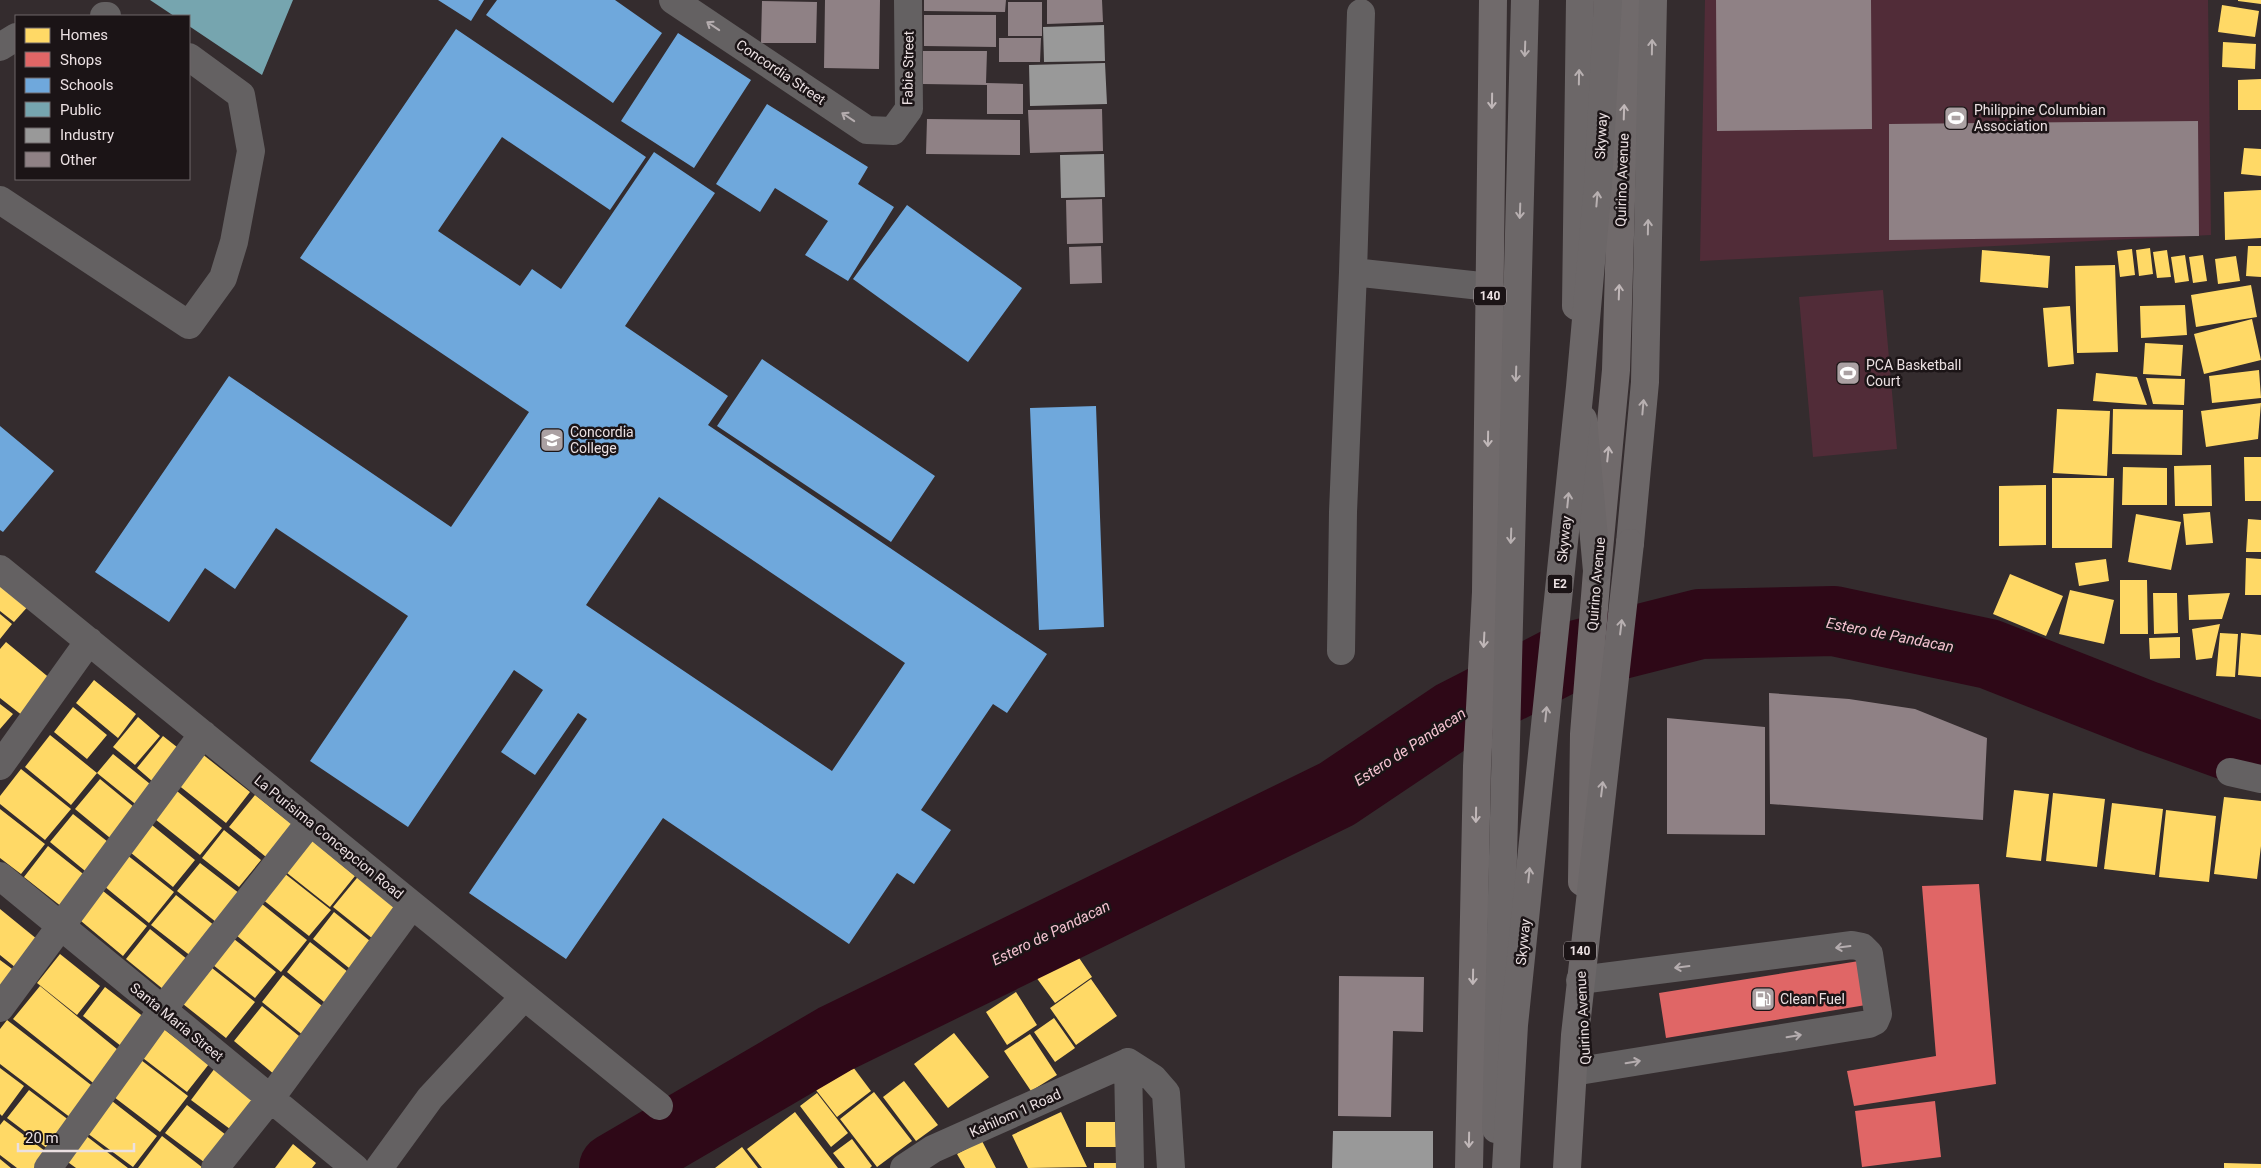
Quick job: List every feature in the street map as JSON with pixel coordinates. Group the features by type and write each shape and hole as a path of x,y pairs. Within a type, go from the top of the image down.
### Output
{"highway":[{"name":"Skyway","path":"1495,1168 1525,0"},
{"path":"1580,0 1576,336 1597,572"},
{"name":"Skyway","path":"1506,1168 1514,1024 1580,387 1598,184 1608,0"},
{"path":"1567,1168 1575,1035 1630,543 1645,382 1653,0"},
{"path":"1505,767 1514,996 1515,1168"}],"main road":[{"name":"140","path":"1468,1168 1477,766 1486,592 1493,0"},
{"name":"Quirino Avenue","path":"1578,1168 1585,1070 1580,980 1584,734 1616,370 1627,0"}],"street":[{"name":"Concordia Street","path":"673,0 867,130 892,131"},
{"name":"Fabie Street","path":"892,131 909,109 908,0"},
{"path":"1341,651 1343,512 1361,13"},
{"path":"0,47 15,39"},
{"path":"0,200 189,325 223,278 234,242 251,151 241,95 190,58"},
{"path":"1353,272 1490,287"},
{"name":"La Purisima Concepcion Road","path":"0,569 658,1106"},
{"path":"0,766 89,641"},
{"path":"0,1008 203,734"},
{"path":"2230,772 2261,779"},
{"path":"48,1168 162,1010 310,822"},
{"name":"Santa Maria Street","path":"0,876 355,1168"},
{"path":"215,1168 270,1099 412,905"},
{"path":"1580,980 1852,945 1862,947 1869,954 1878,1014 1875,1021 1869,1024 1585,1070"},
{"path":"379,1168 430,1098 524,997"},
{"path":"1128,1062 1130,1168"},
{"path":"1128,1062 1153,1078 1166,1093 1171,1168"},
{"name":"Kahilom 1 Road","path":"904,1168 933,1149 1128,1062"}],"shaded area":[{"name":"Philippine Columbian Association","path":"1705,0 2208,0 2211,235 1700,261"},
{"name":"PCA Basketball Court","path":"1883,290 1897,449 1813,457 1799,297"}],"building: Homes":[{"path":"2261,0 2261,4 2238,1"},
{"path":"2222,5 2259,11 2255,37 2218,32"},
{"path":"2223,42 2256,44 2255,69 2222,67"},
{"path":"2261,79 2261,110 2238,110 2238,80"},
{"path":"2244,148 2261,149 2261,176 2241,174"},
{"path":"2261,190 2261,238 2225,240 2224,192"},
{"path":"2248,246 2261,246 2261,277 2246,276"},
{"path":"2150,248 2153,274 2139,276 2136,250"},
{"path":"2132,249 2135,275 2120,277 2117,251"},
{"path":"1982,250 2050,256 2048,288 1980,282"},
{"path":"2167,250 2171,277 2157,278 2153,252"},
{"path":"2185,255 2189,281 2175,283 2171,257"},
{"path":"2203,255 2207,281 2193,283 2189,257"},
{"path":"2236,256 2240,281 2218,284 2215,259"},
{"path":"2115,265 2118,352 2077,353 2075,266"},
{"path":"2251,285 2257,317 2196,327 2191,295"},
{"path":"2185,305 2187,335 2141,338 2140,306"},
{"path":"2070,306 2074,364 2048,367 2043,308"},
{"path":"2252,319 2261,360 2204,374 2194,334"},
{"path":"2145,343 2183,345 2181,376 2143,374"},
{"path":"2259,370 2261,398 2212,403 2209,376"},
{"path":"2096,373 2137,377 2147,405 2093,401"},
{"path":"2146,378 2185,379 2184,405 2153,404"},
{"path":"2261,403 2258,439 2206,447 2201,411"},
{"path":"2057,409 2110,411 2107,476 2053,473"},
{"path":"2113,409 2183,410 2182,455 2112,454"},
{"path":"2244,457 2261,457 2261,501 2245,501"},
{"path":"2211,465 2212,506 2175,506 2174,466"},
{"path":"2123,467 2167,468 2167,505 2122,505"},
{"path":"2052,478 2114,478 2112,548 2052,548"},
{"path":"2046,485 2046,545 1999,546 1999,486"},
{"path":"2210,512 2213,543 2186,545 2183,514"},
{"path":"2136,514 2181,522 2171,570 2128,562"},
{"path":"2248,519 2261,520 2261,552 2246,552"},
{"path":"2246,558 2261,559 2261,595 2245,595"},
{"path":"2106,559 2109,581 2079,586 2075,563"},
{"path":"2010,574 2063,596 2046,636 1993,614"},
{"path":"0,578 31,603 14,622 0,611"},
{"path":"2120,580 2147,580 2148,634 2120,634"},
{"path":"2070,590 2114,600 2104,644 2059,634"},
{"path":"2153,593 2177,593 2178,633 2154,634"},
{"path":"2230,593 2222,619 2189,620 2188,595"},
{"path":"0,614 12,624 0,639"},
{"path":"2220,624 2212,658 2196,660 2192,629"},
{"path":"2220,633 2238,634 2235,677 2216,676"},
{"path":"2241,633 2261,635 2261,677 2238,675"},
{"path":"2180,637 2180,658 2150,659 2149,638"},
{"path":"6,642 52,680 23,716 0,698 0,649"},
{"path":"94,680 136,714 118,738 76,703"},
{"path":"0,704 13,714 0,729"},
{"path":"73,707 107,735 87,759 54,732"},
{"path":"138,717 160,736 135,765 113,747"},
{"path":"50,735 97,773 71,805 25,767"},
{"path":"163,736 187,755 160,788 137,768"},
{"path":"201,753 250,792 226,823 177,784"},
{"path":"113,754 160,792 144,811 97,773"},
{"path":"21,769 71,809 45,840 0,804 0,796"},
{"path":"100,779 140,812 115,842 75,809"},
{"path":"172,787 222,828 200,855 150,815"},
{"path":"2014,790 2049,794 2041,861 2006,857"},
{"path":"2053,793 2105,799 2097,867 2046,861"},
{"path":"255,795 298,829 271,861 229,827"},
{"path":"2224,797 2261,801 2261,846 2257,879 2214,874"},
{"path":"2112,803 2163,809 2155,875 2104,869"},
{"path":"0,809 45,844 21,874 0,858"},
{"path":"2166,810 2216,816 2209,882 2159,877"},
{"path":"73,814 113,846 90,875 50,842"},
{"path":"147,821 195,860 173,887 125,848"},
{"path":"224,830 261,860 239,887 202,858"},
{"path":"308,837 355,876 330,907 282,869"},
{"path":"48,846 87,877 62,907 24,877"},
{"path":"122,851 174,892 149,923 98,881"},
{"path":"200,863 244,897 221,926 177,891"},
{"path":"284,873 331,910 309,936 262,899"},
{"path":"361,873 405,909 378,943 333,907"},
{"path":"98,887 147,926 123,956 75,916"},
{"path":"176,895 220,930 196,960 151,925"},
{"path":"262,904 307,940 281,972 236,935"},
{"path":"0,909 43,944 21,972 0,955"},
{"path":"334,912 375,945 354,972 313,939"},
{"path":"150,929 193,964 169,994 126,959"},
{"path":"234,939 276,972 255,998 213,965"},
{"path":"310,942 353,976 329,1006 287,972"},
{"path":"1071,946 1092,977 1055,1003 1033,973"},
{"path":"60,954 100,986 77,1015 37,983"},
{"path":"0,960 19,974 0,999"},
{"path":"212,968 255,1002 226,1038 183,1004"},
{"path":"283,975 326,1009 304,1036 262,1002"},
{"path":"1091,979 1117,1016 1076,1045 1050,1008"},
{"path":"40,986 123,1054 97,1086 13,1019"},
{"path":"105,987 149,1021 126,1050 83,1016"},
{"path":"1016,992 1037,1025 1007,1045 986,1012"},
{"path":"262,1006 304,1040 275,1075 234,1041"},
{"path":"1054,1018 1075,1048 1055,1062 1034,1032"},
{"path":"7,1020 95,1088 71,1118 0,1064 0,1029"},
{"path":"161,1027 209,1064 187,1092 139,1055"},
{"path":"954,1033 989,1077 948,1108 914,1064"},
{"path":"1030,1034 1057,1075 1031,1091 1004,1051"},
{"path":"141,1060 188,1096 160,1132 114,1097"},
{"path":"850,1063 871,1091 837,1117 816,1090"},
{"path":"0,1068 24,1086 2,1116 0,1114"},
{"path":"215,1068 262,1104 238,1135 191,1100"},
{"path":"904,1081 938,1125 916,1141 883,1097"},
{"path":"29,1090 74,1124 52,1152 7,1118"},
{"path":"874,1092 912,1141 877,1167 840,1119"},
{"path":"817,1093 848,1133 831,1147 800,1106"},
{"path":"112,1101 157,1136 133,1167 87,1133"},
{"path":"187,1105 230,1138 208,1165 165,1133"},
{"path":"795,1112 838,1168 762,1168 747,1149"},
{"path":"1061,1112 1087,1167 1028,1168 1012,1135"},
{"path":"4,1120 49,1154 39,1168 17,1168 0,1155 0,1125"},
{"path":"1086,1122 1115,1122 1116,1147 1086,1147"},
{"path":"85,1135 128,1168 76,1168 65,1160"},
{"path":"162,1136 203,1168 138,1168"},
{"path":"852,1139 872,1166 870,1168 845,1168 833,1153"},
{"path":"982,1141 996,1168 965,1168 957,1154"},
{"path":"293,1144 316,1163 312,1168 275,1168"},
{"path":"742,1147 758,1168 715,1168"},
{"path":"0,1159 11,1168 0,1168"},
{"path":"1094,1163 1118,1163 1118,1168 1094,1168"},
{"path":"2224,1163 2261,1164 2261,1168 2224,1168"}],"building: Shops":[{"path":"1979,884 1996,1084 1854,1106 1847,1071 1936,1056 1922,886"},
{"name":"Clean Fuel","path":"1859,961 1866,1005 1666,1038 1659,993"},
{"path":"1935,1101 1941,1157 1862,1167 1855,1111"}],"building: Schools":[{"path":"438,0 484,0 471,21"},
{"path":"497,0 615,0 662,33 613,103 486,15"},
{"path":"456,29 646,157 610,210 502,137 438,231 520,286 532,269 561,289 654,152 715,193 625,326 728,396 708,425 1047,654 1007,713 993,704 921,810 951,830 914,884 897,873 849,944 663,818 566,959 469,893 587,719 578,713 535,775 501,752 543,690 514,670 408,827 310,761 408,616 276,528 235,589 205,568 169,622 95,572 229,376 451,527 529,412 300,258","holes":["659,497 905,663 832,771 586,605"]},
{"path":"678,33 751,80 694,168 621,121"},
{"path":"767,104 868,167 858,184 894,207 848,281 805,255 828,221 775,188 760,212 716,184"},
{"path":"907,205 1022,288 968,362 853,279"},
{"path":"762,359 935,476 891,542 717,426"},
{"path":"1096,406 1104,627 1039,630 1030,408"},
{"path":"0,426 54,471 3,532 0,530"}],"building: Public":[{"path":"150,0 293,0 262,75 190,27 190,15 172,15"}],"building: Industry":[{"path":"1104,25 1105,61 1044,62 1043,27"},
{"path":"1105,63 1107,104 1030,106 1029,65"},
{"path":"1104,154 1105,197 1061,198 1060,155"},
{"path":"1333,1131 1433,1131 1433,1168 1332,1168"}],"building: Other":[{"path":"825,0 880,0 879,69 824,68"},
{"path":"924,0 1006,0 1005,12 924,11"},
{"path":"1047,0 1102,0 1103,22 1047,24"},
{"path":"1716,0 1871,0 1872,129 1717,131"},
{"path":"762,1 817,2 816,43 761,43"},
{"path":"1008,2 1042,2 1042,36 1008,36"},
{"path":"924,15 996,15 996,47 924,46"},
{"path":"999,38 1041,38 1040,62 999,62"},
{"path":"923,51 987,51 986,83 1023,84 1023,114 987,114 987,85 923,84"},
{"path":"1102,109 1103,151 1030,153 1028,110"},
{"path":"927,119 1020,120 1020,155 926,154"},
{"path":"2198,121 2199,236 1889,240 1889,124"},
{"path":"1102,199 1103,243 1067,244 1066,200"},
{"path":"1101,246 1102,283 1070,284 1069,247"},
{"path":"1769,693 1849,699 1915,709 1987,738 1983,820 1770,804"},
{"path":"1667,718 1765,727 1765,835 1667,834"},
{"path":"1339,976 1424,977 1423,1032 1393,1031 1391,1117 1338,1116"}],"waterway":[{"name":"Estero de Pandacan","path":"614,1168 835,1039 1337,794 1453,716 1566,658 1700,624 1834,621 1989,654 2147,716 2261,757"}],"place":[{"name":"Philippine Columbian Association","path":"1956,118"},
{"name":"PCA Basketball Court","path":"1848,373"},
{"name":"Concordia College","path":"552,440"},
{"name":"Clean Fuel","path":"1763,999"}]}
